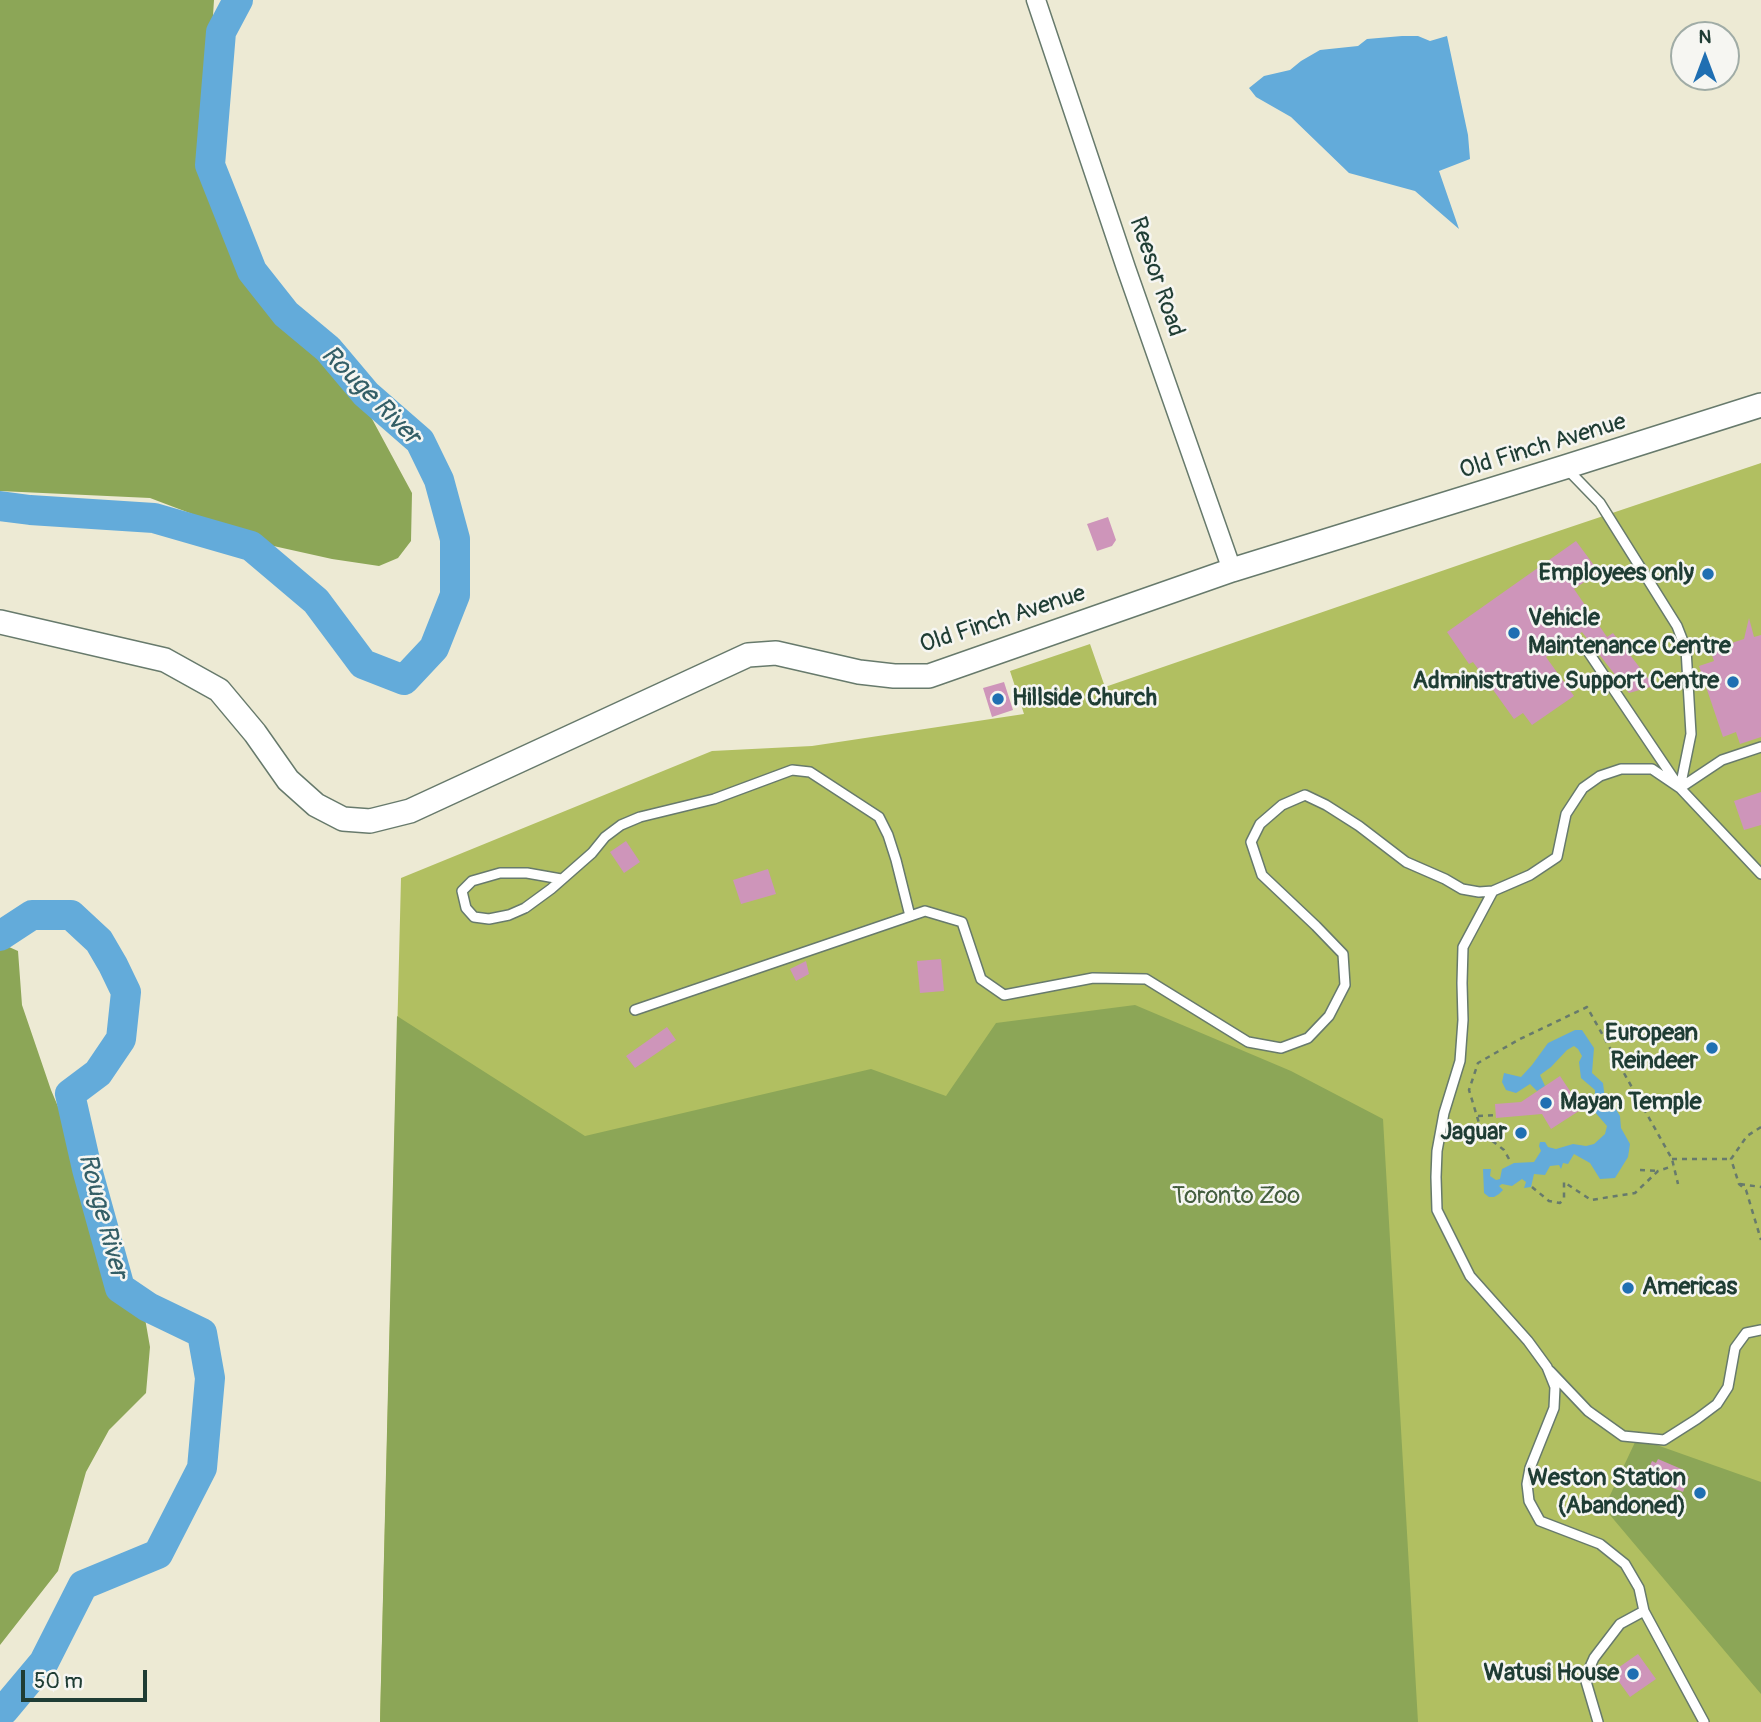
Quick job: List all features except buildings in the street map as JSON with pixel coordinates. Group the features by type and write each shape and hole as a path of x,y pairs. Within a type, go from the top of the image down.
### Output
{"street":[{"name":"Reesor Road","path":"1037,0 1126,268 1232,570"},
{"name":"Old Finch Avenue","path":"0,622 165,660 219,690 255,733 288,780 316,805 343,819 370,821 410,811 748,655 776,653 859,672 929,676 1232,570 1761,405"}],"lane":[{"path":"1565,467 1600,503 1677,626 1686,649 1691,734 1680,788"},
{"path":"1585,647 1680,788 1761,874"},
{"path":"1680,788 1721,760 1761,747"},
{"path":"635,1010 925,911 962,922 981,979 1004,995 1093,978 1146,979 1248,1042 1281,1048 1308,1038 1329,1016 1345,985 1343,954 1262,875 1251,842 1260,824 1282,805 1306,795 1359,826 1406,862 1462,889 1479,892 1493,891 1531,875 1557,857 1566,814 1583,788 1600,776 1621,769 1652,769 1680,788"},
{"path":"561,879 527,873 500,873 472,881 462,891 466,908 474,917 489,919 509,915 525,908 561,879 592,853 605,837 621,825 640,817 714,799 792,770 810,772 879,817 896,860 910,916"},
{"path":"1493,891 1463,947 1460,1061 1444,1113 1437,1151 1437,1210 1470,1276 1588,1411 1623,1436 1664,1440 1717,1404 1728,1387 1735,1349 1746,1333 1761,1330"},
{"path":"1547,1367 1555,1387 1554,1408 1530,1468 1527,1484 1529,1501 1540,1521 1600,1544 1625,1564 1639,1588 1644,1611 1704,1722"},
{"path":"1598,1722 1586,1678 1594,1658 1620,1624 1644,1611"}],"path":[{"path":"1509,1158 1504,1150 1482,1133 1469,1090 1478,1063 1518,1040 1587,1007 1672,1159 1678,1184"},
{"path":"1478,1116 1496,1115"},
{"path":"1731,1159 1747,1136 1761,1127"},
{"path":"1672,1159 1731,1159"},
{"path":"1731,1159 1739,1184 1746,1190 1761,1240"},
{"path":"1640,1170 1658,1171 1673,1166"},
{"path":"1532,1187 1549,1201 1560,1203 1564,1198 1564,1182 1591,1200 1635,1194 1658,1171"},
{"path":"1739,1184 1761,1187"}],"green space":[{"path":"0,0 214,0 203,172 242,257 371,417 412,493 411,541 398,558 379,566 260,543 150,498 0,491"},
{"name":"Toronto Zoo","path":"1761,463 1761,1722 380,1722 401,878 712,751 812,746 1024,714 1010,671 1090,644 1105,687"},
{"path":"0,943 18,951 22,1005 51,1090 143,1307 150,1347 146,1393 109,1430 86,1472 58,1571 0,1645"},
{"path":"1135,1005 1291,1071 1383,1119 1418,1722 380,1722 397,1016 585,1136 871,1069 946,1096 996,1023"},
{"path":"1637,1438 1761,1482 1761,1694 1604,1508"}],"water":[{"path":"1418,36 1430,41 1447,36 1468,135 1470,159 1439,171 1459,229 1415,191 1349,173 1291,117 1256,97 1249,88 1264,76 1290,70 1320,50 1358,46 1367,39"},
{"path":"1575,1030 1582,1030 1594,1048 1592,1073 1603,1083 1605,1100 1614,1106 1620,1116 1621,1128 1630,1144 1628,1157 1615,1178 1600,1179 1590,1163 1574,1154 1568,1164 1563,1163 1561,1169 1559,1165 1550,1166 1545,1175 1534,1174 1531,1187 1524,1188 1526,1182 1522,1179 1512,1186 1502,1184 1499,1186 1503,1190 1499,1194 1489,1197 1484,1193 1483,1169 1491,1169 1490,1176 1496,1180 1500,1179 1502,1169 1514,1163 1534,1162 1541,1151 1540,1142 1556,1149 1573,1144 1586,1146 1594,1144 1605,1134 1607,1126 1594,1111 1595,1090 1581,1078 1579,1062 1582,1056 1574,1046 1540,1075 1545,1086 1537,1091 1530,1084 1516,1093 1506,1090 1502,1082 1504,1073 1521,1077 1548,1043"}],"waterway":[{"name":"Rouge River","path":"0,506 154,518 251,546 316,601 363,664 404,680 434,648 455,595 455,539 439,480 420,441 366,394 328,349 286,314 252,271 210,165 221,32 238,0"},
{"name":"Rouge River","path":"0,936 32,915 71,915 99,941 126,992 121,1039 98,1073 70,1094 87,1169 120,1288 148,1307 202,1333 210,1378 202,1468 158,1554 83,1585 44,1662 0,1712"}],"place":[{"name":"Employees only","path":"1708,574"},
{"name":"Vehicle Maintenance Centre","path":"1514,633"},
{"name":"Administrative Support Centre","path":"1733,682"},
{"name":"Hillside Church","path":"998,699"},
{"name":"European Reindeer","path":"1712,1048"},
{"name":"Mayan Temple","path":"1546,1103"},
{"name":"Jaguar","path":"1521,1133"},
{"name":"Americas","path":"1628,1288"},
{"name":"Weston Station (Abandoned)","path":"1700,1493"},
{"name":"Watusi House","path":"1633,1674"}]}
